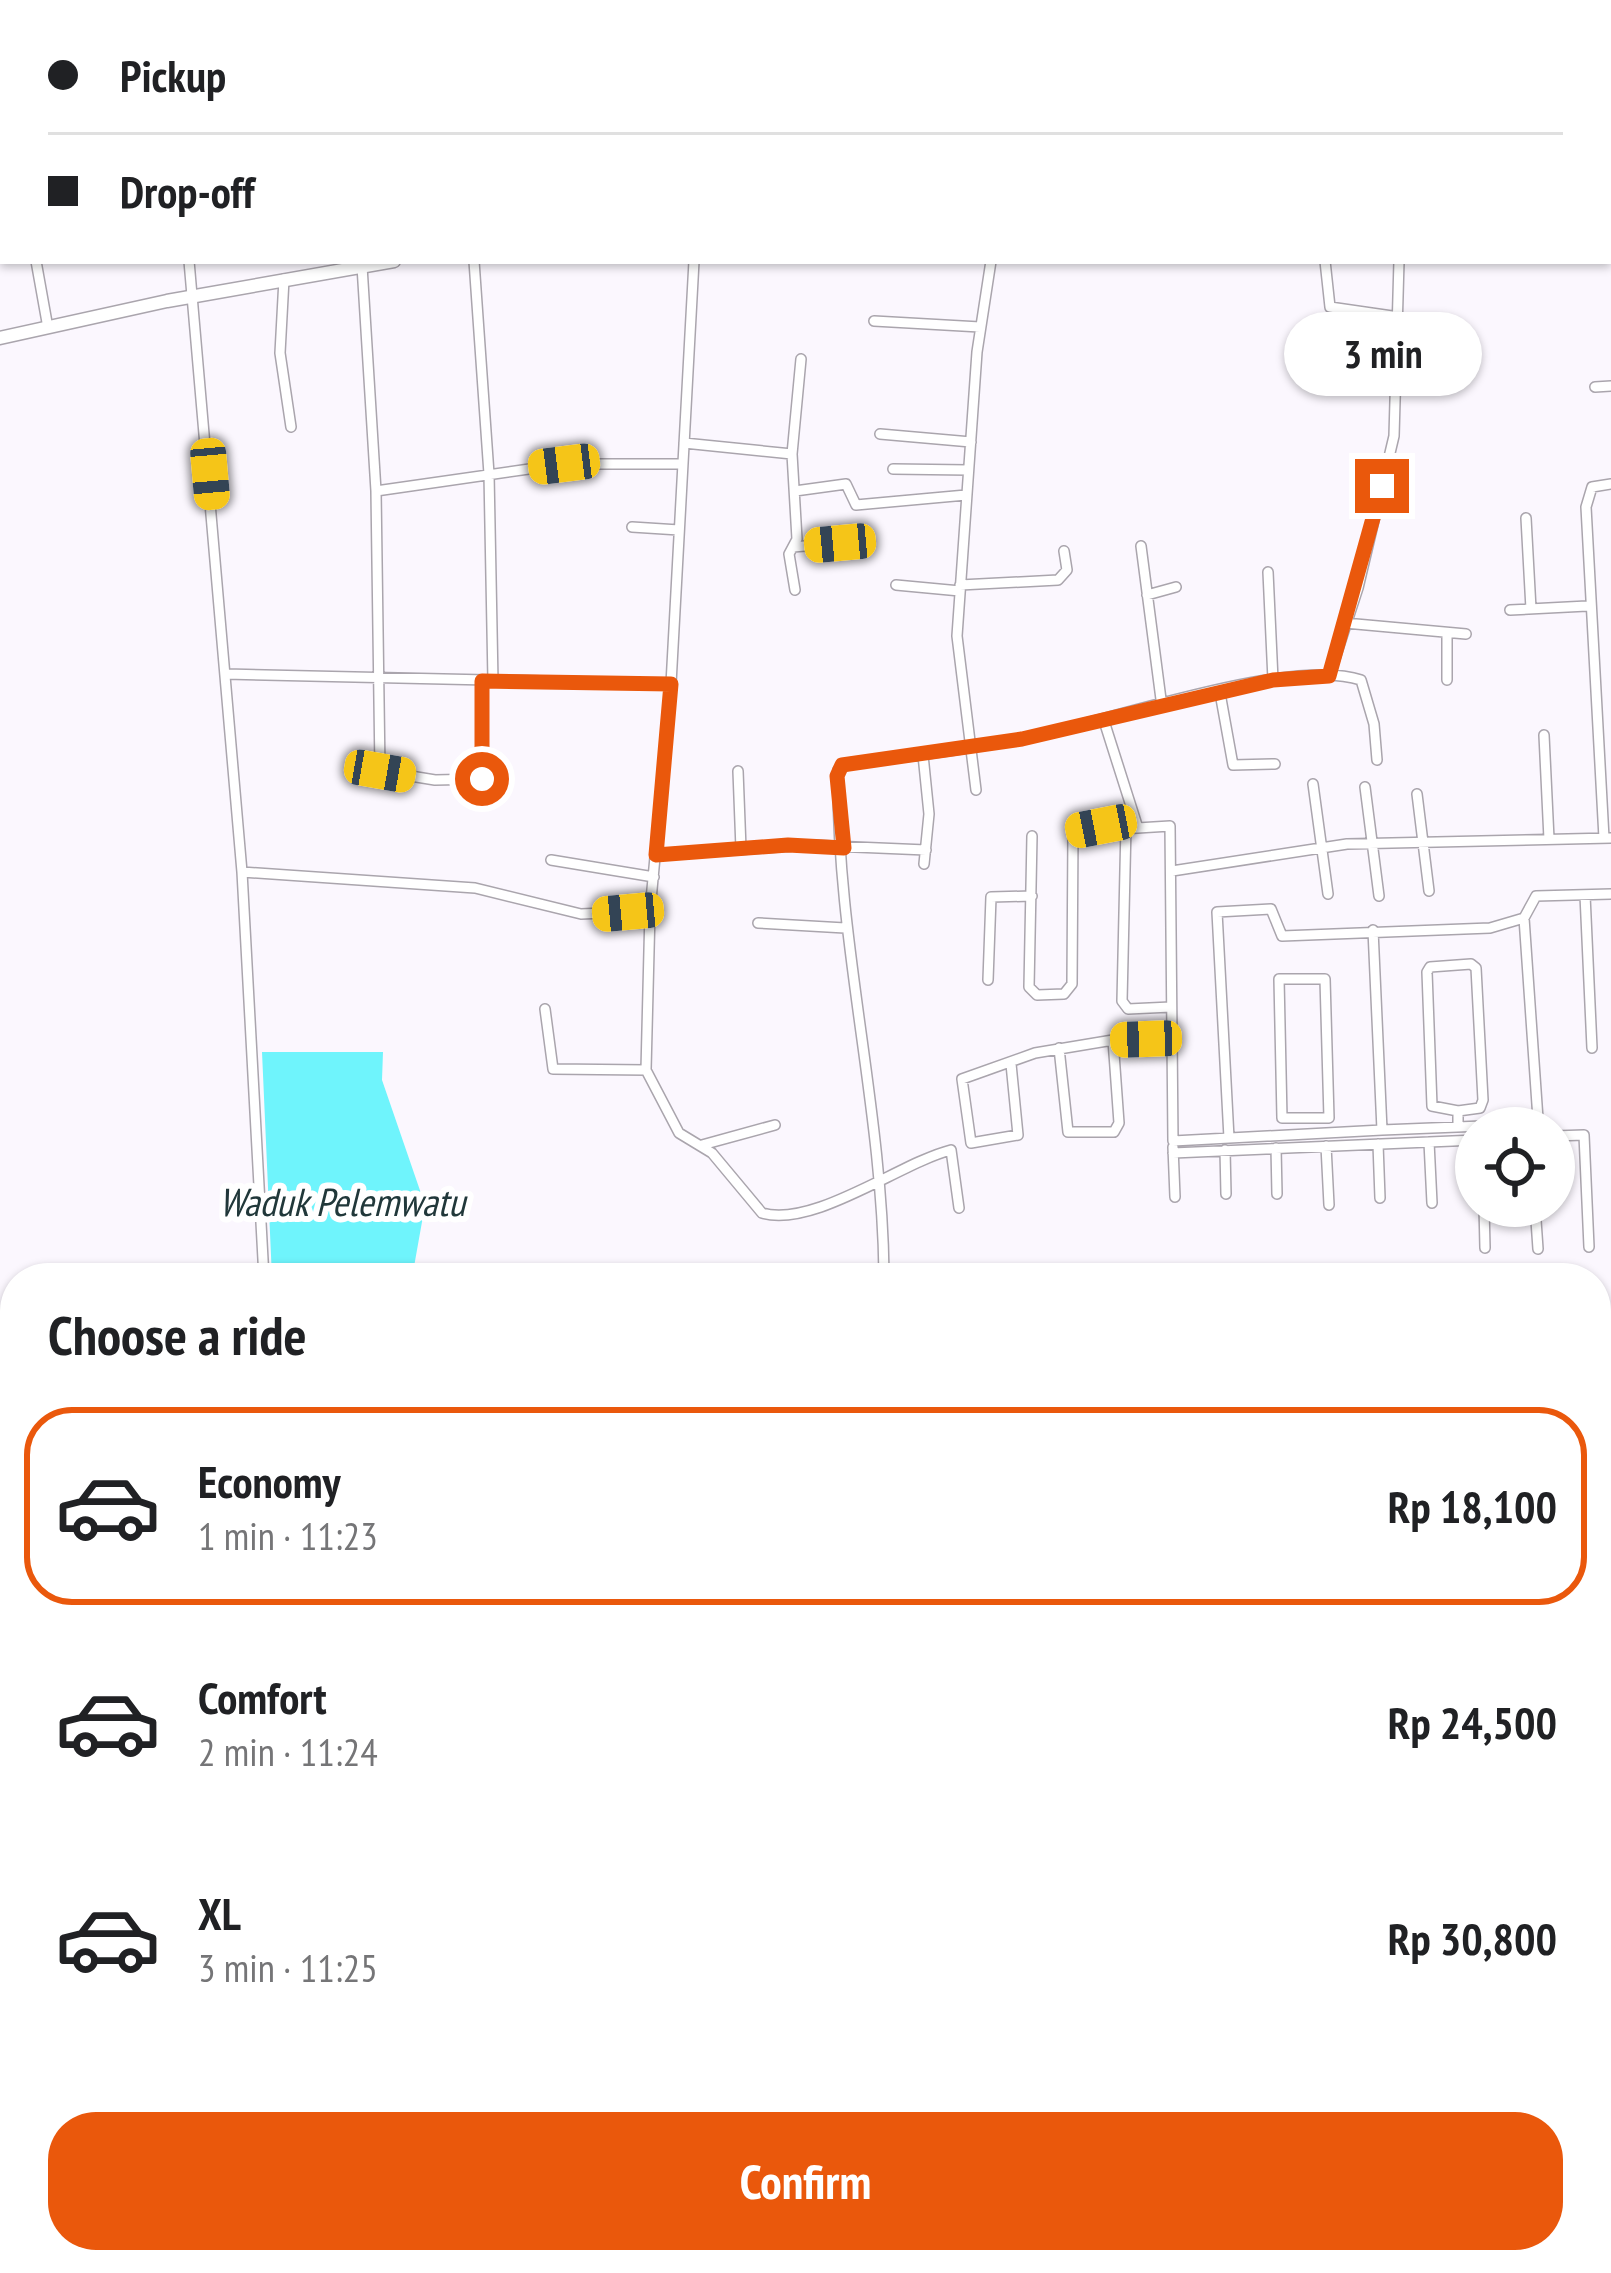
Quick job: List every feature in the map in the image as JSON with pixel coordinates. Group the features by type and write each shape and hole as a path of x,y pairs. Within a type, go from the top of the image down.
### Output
{"main road":[{"path":"0,338 375,264"}],"street":[{"path":"37,264 48,328"},
{"path":"190,264 242,872 263,1263"},
{"path":"362,266 376,491 381,676 378,768 435,780 478,781 484,776 488,681 489,474 474,264"},
{"path":"694,264 671,684 650,911 646,1070 679,1133 703,1145 762,1213 777,1216 877,1185 917,1160 951,1150 959,1208"},
{"path":"976,790 959,670 960,588 980,327 990,264"},
{"path":"1324,264 1330,308 1399,317"},
{"path":"1329,676 1394,436 1399,264"},
{"path":"284,279 280,353 291,427"},
{"path":"874,322 980,327"},
{"path":"794,590 789,554 795,490 792,454 801,359"},
{"path":"1595,387 1611,386"},
{"path":"880,434 971,442"},
{"path":"683,443 792,454"},
{"path":"376,491 608,461 682,464"},
{"path":"893,469 968,470"},
{"path":"795,490 847,484 856,505 966,495"},
{"path":"1172,871 1374,843 1607,838 1587,606 1586,502 1592,487 1611,484"},
{"path":"1526,518 1531,609"},
{"path":"632,526 679,530"},
{"path":"793,547 840,543"},
{"path":"1141,547 1162,707"},
{"path":"896,585 960,588 1058,580 1067,570 1064,550"},
{"path":"1268,572 1273,680"},
{"path":"1147,595 1176,587"},
{"path":"1510,610 1587,606"},
{"path":"1345,623 1466,634"},
{"path":"1447,633 1447,680"},
{"path":"226,674 671,684"},
{"path":"883,1263 867,1048 844,928 838,770 850,763 1104,722 1273,680 1329,676 1363,684 1377,760"},
{"path":"1220,693 1233,765 1275,764"},
{"path":"1597,715 1611,712"},
{"path":"1104,722 1131,825 1123,1001 1128,1009 1171,1009"},
{"path":"1544,735 1549,838"},
{"path":"922,755 924,864"},
{"path":"737,771 741,849"},
{"path":"1313,784 1328,893"},
{"path":"1365,787 1379,896"},
{"path":"1417,794 1430,891"},
{"path":"1032,836 1029,987 1037,995 1064,994 1072,984 1073,832 1170,826 1175,1197"},
{"path":"656,855 741,849 926,850"},
{"path":"551,860 654,877"},
{"path":"242,872 475,888 581,914 650,911"},
{"path":"1537,1107 1524,918 1536,896 1611,894"},
{"path":"1585,895 1592,1048"},
{"path":"988,980 991,897 1032,896"},
{"path":"1229,1138 1217,912 1271,909 1282,937 1490,928 1524,918"},
{"path":"758,923 844,928"},
{"path":"1373,930 1382,1130"},
{"path":"1471,964 1476,968 1483,1100 1480,1108 1458,1111 1432,1106 1426,972 1430,967 1471,964"},
{"path":"1279,979 1325,979 1332,1113 1306,1119 1282,1118 1279,979"},
{"path":"545,1009 553,1069 646,1070"},
{"path":"1011,1064 1018,1135 970,1143 962,1078 1059,1048 1171,1034"},
{"path":"1059,1048 1068,1132 1114,1132 1119,1124 1113,1040"},
{"path":"1306,1119 1307,1133"},
{"path":"703,1145 775,1125"},
{"path":"1173,1147 1229,1138 1455,1127"},
{"path":"1575,1135 1584,1135 1589,1247"},
{"path":"1173,1147 1225,1150 1455,1141"},
{"path":"1429,1142 1432,1203"},
{"path":"1378,1144 1380,1198"},
{"path":"1327,1146 1329,1205"},
{"path":"1276,1148 1277,1194"},
{"path":"1225,1150 1226,1194"},
{"path":"1484,1227 1485,1248"},
{"path":"1536,1227 1538,1249"}],"water":[{"name":"Waduk Pelemwatu","path":"262,1052 383,1052 382,1080 425,1205 415,1263 271,1263"}],"route":[{"path":"482,779 482,681 671,684 656,855 788,845 844,848 837,776 842,765 1022,739 1273,680 1329,676 1358,588 1382,486"}]}
